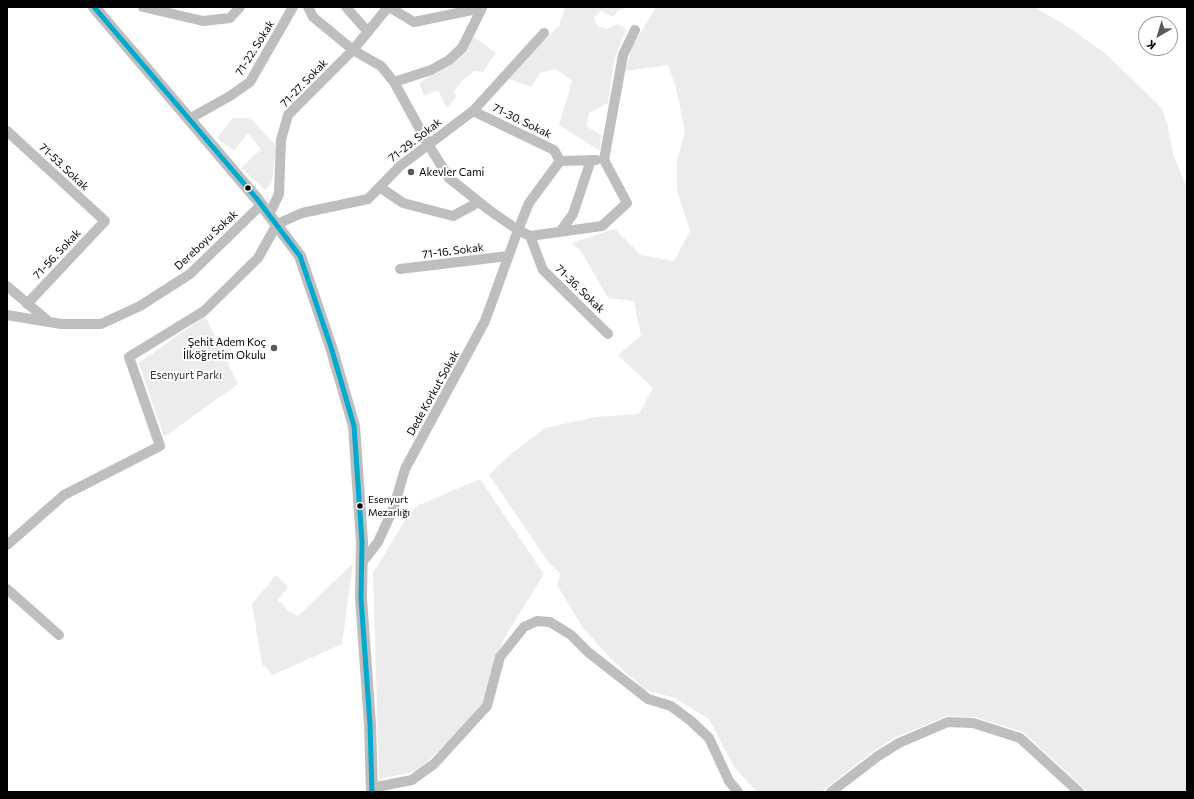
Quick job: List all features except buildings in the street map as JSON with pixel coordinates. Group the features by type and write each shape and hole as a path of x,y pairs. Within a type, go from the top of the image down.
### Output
{"street":[{"path":"94,7 273,219 300,256 331,347 354,426 362,542 361,598 370,724 372,790 412,780 434,764 486,706 500,656 524,627 537,621 550,622 566,632 648,699 671,706 691,721 709,738 729,782 738,792"},
{"path":"143,7 203,21 230,18 240,7"},
{"name":"71-22. Sokak","path":"189,120 230,96 250,82 294,7"},
{"path":"308,7 313,17 354,50 382,66 394,82 428,144 450,178 479,202 518,230 530,236 602,226 627,203 604,160 623,55 635,30"},
{"path":"346,7 368,32"},
{"path":"388,7 414,22 482,8"},
{"name":"71-27. Sokak","path":"7,545 64,495 160,446 129,357 204,312 258,258 273,219 279,194 281,140 288,115 354,50 388,7"},
{"path":"394,82 431,70 449,60 462,48 482,8"},
{"name":"71-29. Sokak","path":"273,219 368,199 381,188 400,166 473,111 544,33"},
{"name":"71-30. Sokak","path":"473,111 554,150 560,160"},
{"name":"71-53. Sokak","path":"7,131 105,221"},
{"path":"560,160 604,160"},
{"name":"Dede Korkut Sokak","path":"361,564 378,542 394,507 405,469 486,321 508,256 529,203 560,160"},
{"path":"560,232 573,214 591,160"},
{"path":"381,188 403,203 453,216 479,202"},
{"name":"Dereboyu Sokak","path":"7,315 61,324 101,324 140,306 190,274 261,205"},
{"name":"71-56. Sokak","path":"27,304 105,221"},
{"name":"71-36. Sokak","path":"530,236 543,270 608,334"},
{"name":"71-16. Sokak","path":"400,270 508,256"},
{"path":"7,286 49,322"},
{"path":"7,589 59,635"},
{"path":"831,792 878,756 894,746 922,732 948,722 973,723 1020,738 1079,792"}],"green space":[{"path":"565,7 630,7 618,10 614,17 600,11 594,18 597,26 607,29 618,24 626,29 614,61 608,103 589,113 586,126 602,135 599,150 559,125 572,81 556,69 540,73 531,87 509,79 534,49 559,26"},
{"path":"656,7 1034,7 1065,25 1106,54 1162,108 1168,127 1173,154 1187,188 1187,792 1088,792 1023,732 974,717 947,716 896,737 874,751 821,792 757,792 734,767 709,719 675,698 645,690 612,660 583,628 557,585 560,573 550,564 489,475 511,454 545,428 596,417 639,414 653,388 618,355 641,336 634,301 608,298 581,251 571,243 615,229 641,255 674,261 690,231 677,190 677,160 685,132 676,87 668,65 625,71 632,47"},
{"path":"474,37 496,53 483,72 475,71 463,80 453,92 457,96 447,108 438,90 424,96 419,83 445,66"},
{"path":"233,118 245,118 252,120 276,146 271,184 265,190 241,168 261,149 248,133 234,151 217,138"},
{"name":"Esenyurt Parkı","path":"205,316 238,384 164,437 139,363"},
{"name":"Esenyurt Mezarlığı","path":"480,479 544,574 503,640 481,709 418,771 379,779 373,573 409,514 419,505"},
{"path":"353,563 342,644 273,675 262,664 252,604 276,575 288,587 278,600 289,611 298,616"}],"transit line":[{"path":"94,7 257,199 300,256 331,347 354,426 362,542 361,598 370,724 372,792"}],"place":[{"name":"Akevler Cami","path":"411,172"},
{"name":"Şehit Adem Koç İlköğretim Okulu","path":"274,348"},
{"name":"Esenyurt Mezarlığı","path":"360,506"}]}
